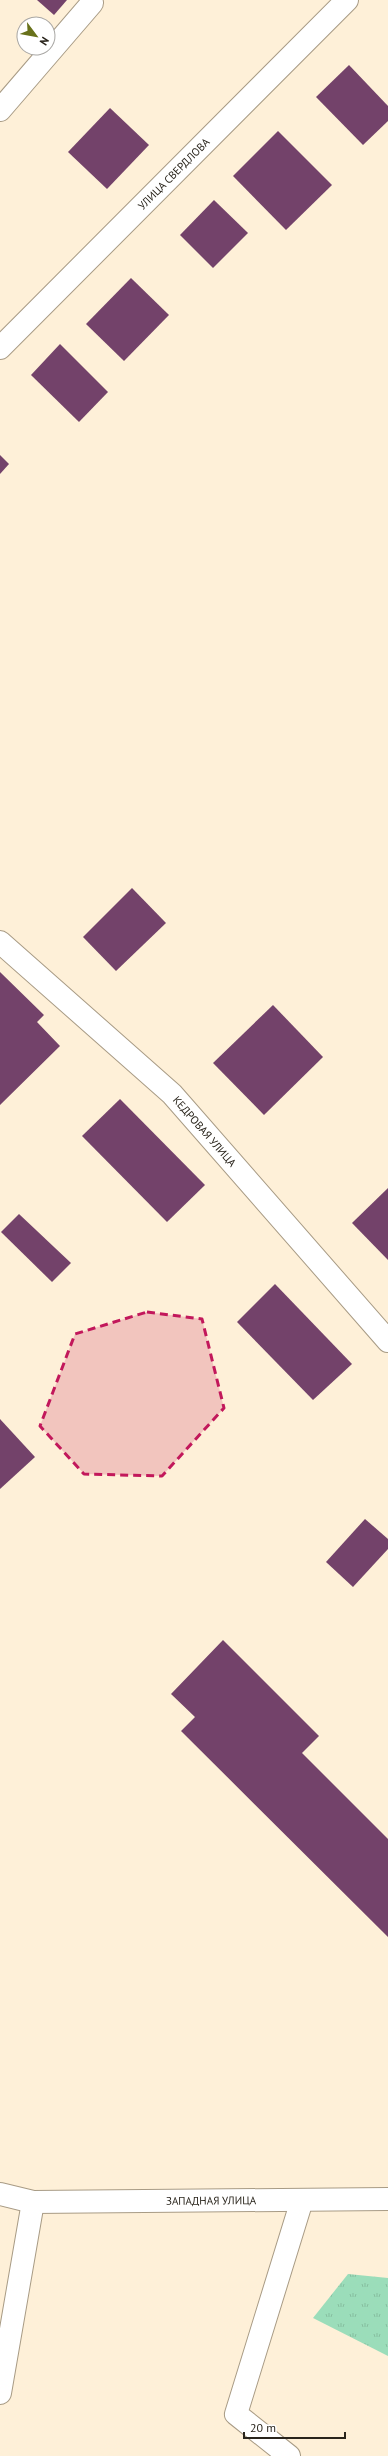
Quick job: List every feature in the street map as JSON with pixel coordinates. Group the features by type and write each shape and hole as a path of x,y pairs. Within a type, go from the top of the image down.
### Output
{"street":[{"name":"УЛИЦА СВЕРДЛОВА","path":"0,348 347,0"},
{"path":"0,110 92,3"},
{"name":"КЕДРОВАЯ УЛИЦА","path":"0,942 172,1094 388,1341"},
{"name":"ЗАПАДНАЯ УЛИЦА","path":"0,2194 33,2202 388,2199"},
{"path":"289,2456 236,2414 302,2200"},
{"path":"0,2393 33,2202"}],"highlighted area":[{"path":"147,1312 202,1319 224,1408 162,1476 84,1474 40,1426 75,1334"}],"green space":[{"path":"348,2274 388,2278 388,2356 313,2318"}],"building":[{"path":"37,0 67,0 54,15"},
{"path":"349,65 388,106 388,121 363,145 316,97"},
{"path":"110,108 149,145 107,189 68,152"},
{"path":"278,131 332,185 286,230 233,176"},
{"path":"214,200 248,233 213,268 180,235"},
{"path":"131,278 169,315 124,361 86,324"},
{"path":"60,344 108,392 79,422 31,375"},
{"path":"0,455 9,464 0,474"},
{"path":"132,888 166,923 116,971 83,937"},
{"path":"0,972 44,1015 37,1022 60,1046 0,1105"},
{"path":"273,1005 323,1057 264,1115 213,1063"},
{"path":"120,1099 205,1185 167,1222 82,1136"},
{"path":"388,1188 388,1260 352,1223"},
{"path":"19,1214 71,1263 52,1282 1,1232"},
{"path":"275,1284 352,1364 313,1400 237,1322"},
{"path":"0,1419 35,1457 0,1489"},
{"path":"365,1519 388,1539 388,1549 353,1587 326,1562"},
{"path":"223,1640 319,1736 302,1753 388,1839 388,1937 181,1731 195,1717 171,1694"}]}
